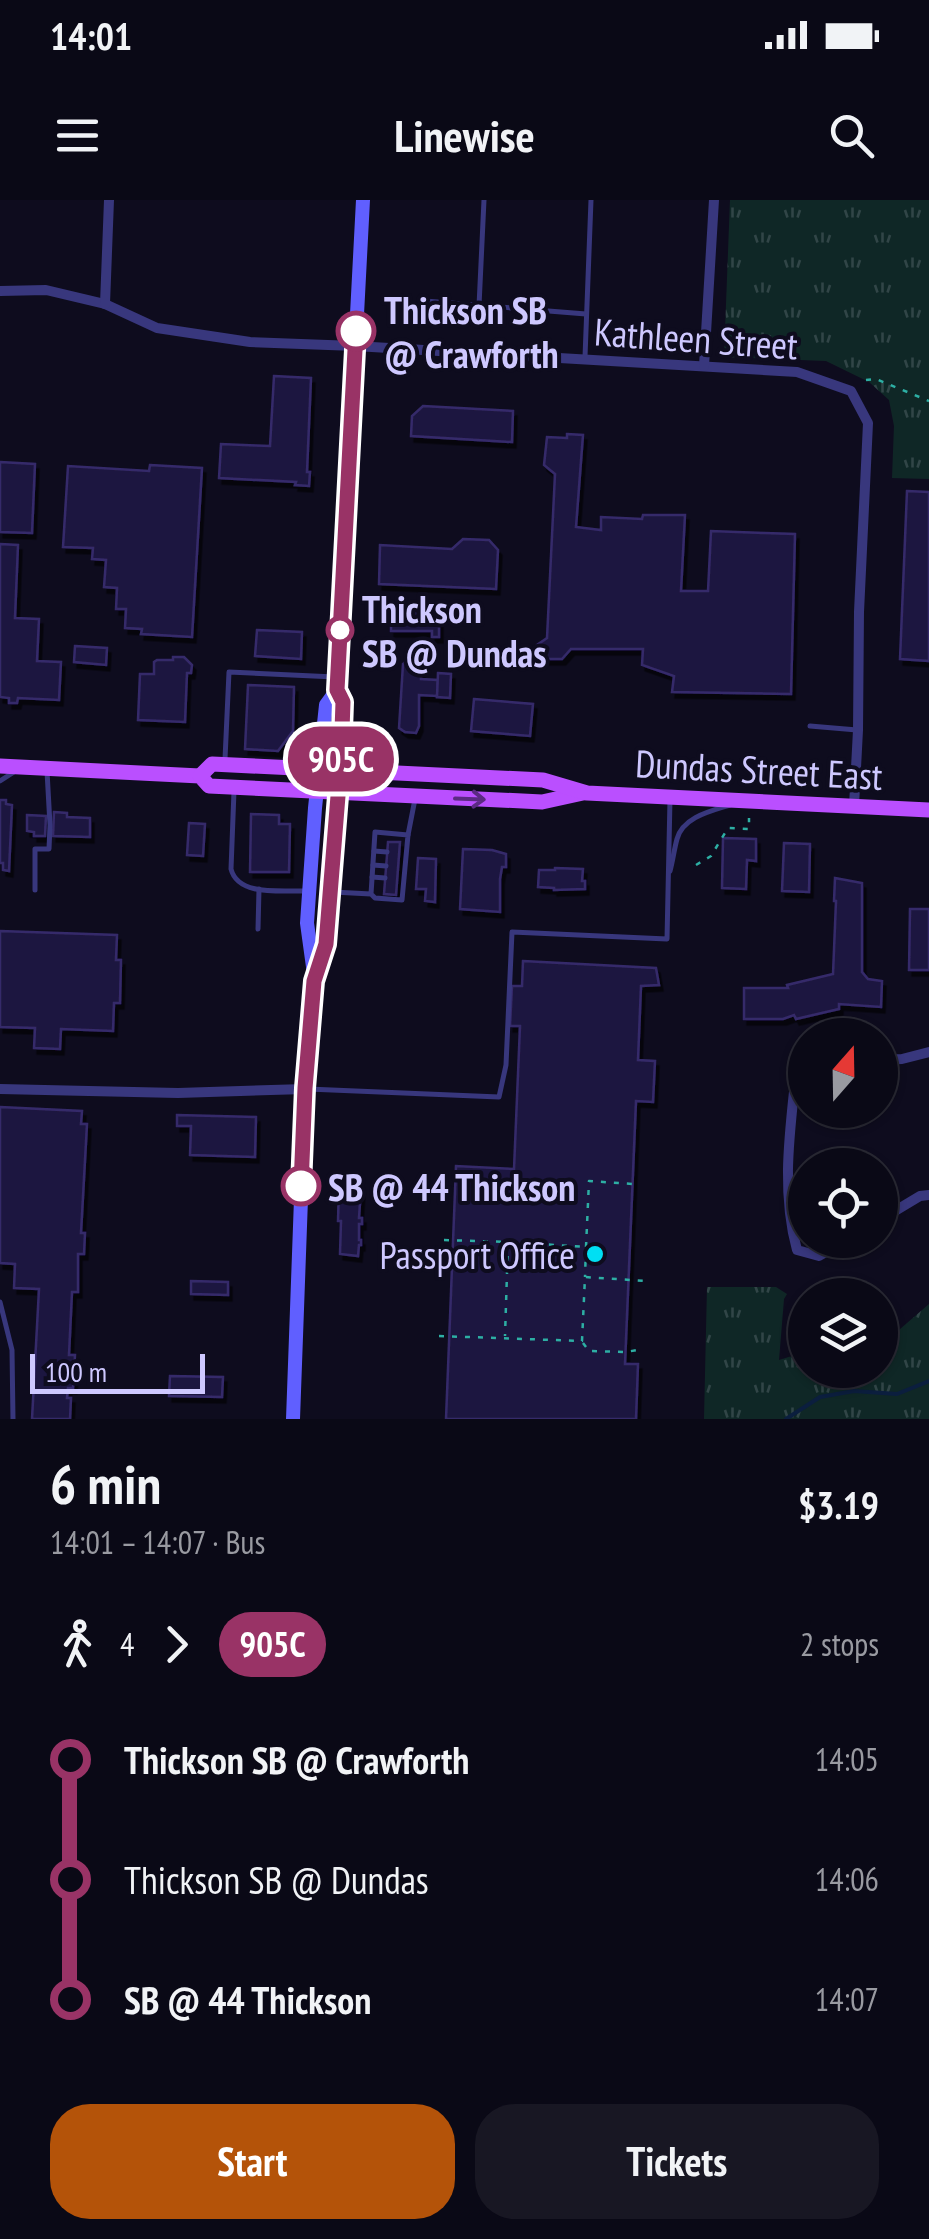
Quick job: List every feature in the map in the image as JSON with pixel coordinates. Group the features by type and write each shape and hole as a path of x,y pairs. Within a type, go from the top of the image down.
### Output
{"main road":[{"path":"314,981 326,944 340,771 343,702 338,683 363,200"},
{"path":"292,1419 305,1088 314,981 307,923 326,705 338,683"},
{"name":"Dundas Street East","path":"200,776 212,764 225,764 543,780 586,792 929,810"},
{"name":"Dundas Street East","path":"0,766 200,776 210,786 415,797 542,802 586,792"}],"street":[{"path":"104,304 109,200"},
{"path":"704,366 714,200"},
{"name":"Kathleen Street","path":"0,292 46,290 104,304 157,328 250,342 798,372 851,391 868,423 858,612 854,806"},
{"path":"898,1059 929,1052"},
{"path":"0,1089 178,1093 305,1088"},
{"path":"788,1155 788,1185"},
{"path":"898,1209 929,1195"}],"lane":[{"path":"479,306 484,200"},
{"path":"584,360 591,200"},
{"path":"424,301 586,314"},
{"path":"225,764 228,672 338,683"},
{"path":"810,726 858,730"},
{"path":"0,781 25,768"},
{"path":"35,890 34,849 49,849 47,768"},
{"path":"234,788 233,878 242,886 310,891"},
{"path":"330,892 402,900 403,853 415,797"},
{"path":"305,1088 499,1098 506,1064 512,932 667,939 670,797"},
{"path":"669,874 684,826 694,818 746,800"},
{"path":"372,894 375,832 408,834"},
{"path":"374,851 387,852"},
{"path":"373,865 386,866"},
{"path":"372,878 385,878"},
{"path":"258,928 260,889"},
{"path":"0,1302 12,1350 13,1419"}],"path":[{"path":"866,380 876,379 929,401"},
{"path":"696,865 710,856 728,828 749,829 749,818"},
{"path":"633,1184 589,1181 582,1342 589,1351 643,1349"},
{"path":"444,1240 586,1247"},
{"path":"504,1338 508,1242"},
{"path":"585,1277 646,1282"},
{"path":"440,1336 582,1342"}],"green space":[{"path":"730,200 929,200 929,479 892,478 894,426 889,400 869,382 826,361 724,357"},
{"path":"707,1287 776,1287 787,1294 779,1360 788,1357 788,1388 898,1388 898,1331 929,1304 929,1419 704,1419"}],"building":[{"path":"274,376 311,378 309,486 219,478 221,444 270,446"},
{"path":"423,406 513,411 512,442 411,436 412,416"},
{"path":"567,434 583,435 576,527 601,530 601,517 685,515 681,591 708,591 711,531 795,534 791,694 672,692 674,676 642,665 643,649 571,649 562,659 536,659 537,645 547,638 555,474 544,465 547,437 567,438"},
{"path":"0,462 35,464 32,533 0,532"},
{"path":"150,465 202,468 192,637 141,634 142,629 125,628 126,609 116,609 117,588 104,587 106,560 92,559 93,548 63,547 68,466 149,471"},
{"path":"907,491 929,492 929,661 900,659"},
{"path":"463,539 489,540 498,550 496,589 379,584 380,545 452,549"},
{"path":"0,544 18,545 15,618 39,619 37,661 61,662 59,700 18,698 17,703 9,703 9,698 0,697"},
{"path":"396,603 426,603 426,615 439,615 439,637 432,637 432,631 391,631"},
{"path":"257,630 302,632 301,659 255,656"},
{"path":"75,646 107,648 106,665 74,662"},
{"path":"184,657 192,665 191,673 187,673 185,722 138,720 140,674 154,674 154,662"},
{"path":"408,659 421,665 421,679 438,680 437,696 419,695 416,733 399,728 403,664"},
{"path":"438,673 451,674 450,698 437,697"},
{"path":"248,685 294,687 293,731 278,751 245,749"},
{"path":"474,699 533,704 530,736 471,731"},
{"path":"0,800 12,805 9,871 3,870 0,863"},
{"path":"54,812 90,818 90,837 53,836"},
{"path":"251,814 279,815 279,824 290,824 289,872 250,872"},
{"path":"27,815 46,816 45,836 27,831"},
{"path":"189,823 205,824 203,856 187,855"},
{"path":"723,838 756,839 756,861 747,860 746,889 722,888"},
{"path":"388,842 400,842 396,895 384,894"},
{"path":"784,843 810,844 809,892 782,891"},
{"path":"463,849 506,854 506,867 502,867 500,879 500,912 460,909"},
{"path":"418,858 436,859 435,902 425,901 426,889 416,889"},
{"path":"583,869 585,889 538,887 539,870"},
{"path":"835,878 862,883 862,972 868,979 882,981 881,1007 839,1004 839,1009 800,1018 794,1015 783,1019 744,1019 744,988 788,988 787,985 833,974"},
{"path":"910,909 929,909 929,970 909,970"},
{"path":"0,931 117,935 120,1003 114,1003 113,1031 61,1029 60,1049 34,1048 35,1028 0,1027"},
{"path":"523,961 656,968 659,985 641,986 638,1060 655,1061 653,1102 636,1101 625,1364 638,1364 636,1419 446,1419 456,1166 514,1169 520,1026 510,1026 512,986 522,986"},
{"path":"0,1107 82,1111 81,1124 87,1124 81,1233 85,1233 84,1254 78,1254 78,1292 72,1292 69,1355 75,1355 73,1388 68,1388 67,1398 71,1398 70,1419 32,1419 39,1289 14,1288 15,1264 0,1263"},
{"path":"177,1115 256,1117 255,1157 190,1155 191,1126 177,1126"},
{"path":"339,1185 361,1188 358,1256 340,1254"},
{"path":"191,1281 228,1282 228,1295 191,1294"},
{"path":"170,1376 223,1377 222,1397 169,1396"}],"waterway":[{"path":"786,1419 820,1397 854,1391 897,1394 929,1381"}],"bus line":[{"name":"905C","path":"301,1186 314,981 326,944 341,759 343,702 337,690 356,331"}],"place":[{"name":"Thickson SB @ Crawforth","path":"356,331"},
{"name":"Thickson SB @ Dundas","path":"340,630"},
{"name":"SB @ 44 Thickson","path":"301,1186"},
{"name":"Passport Office","path":"595,1254"}]}
